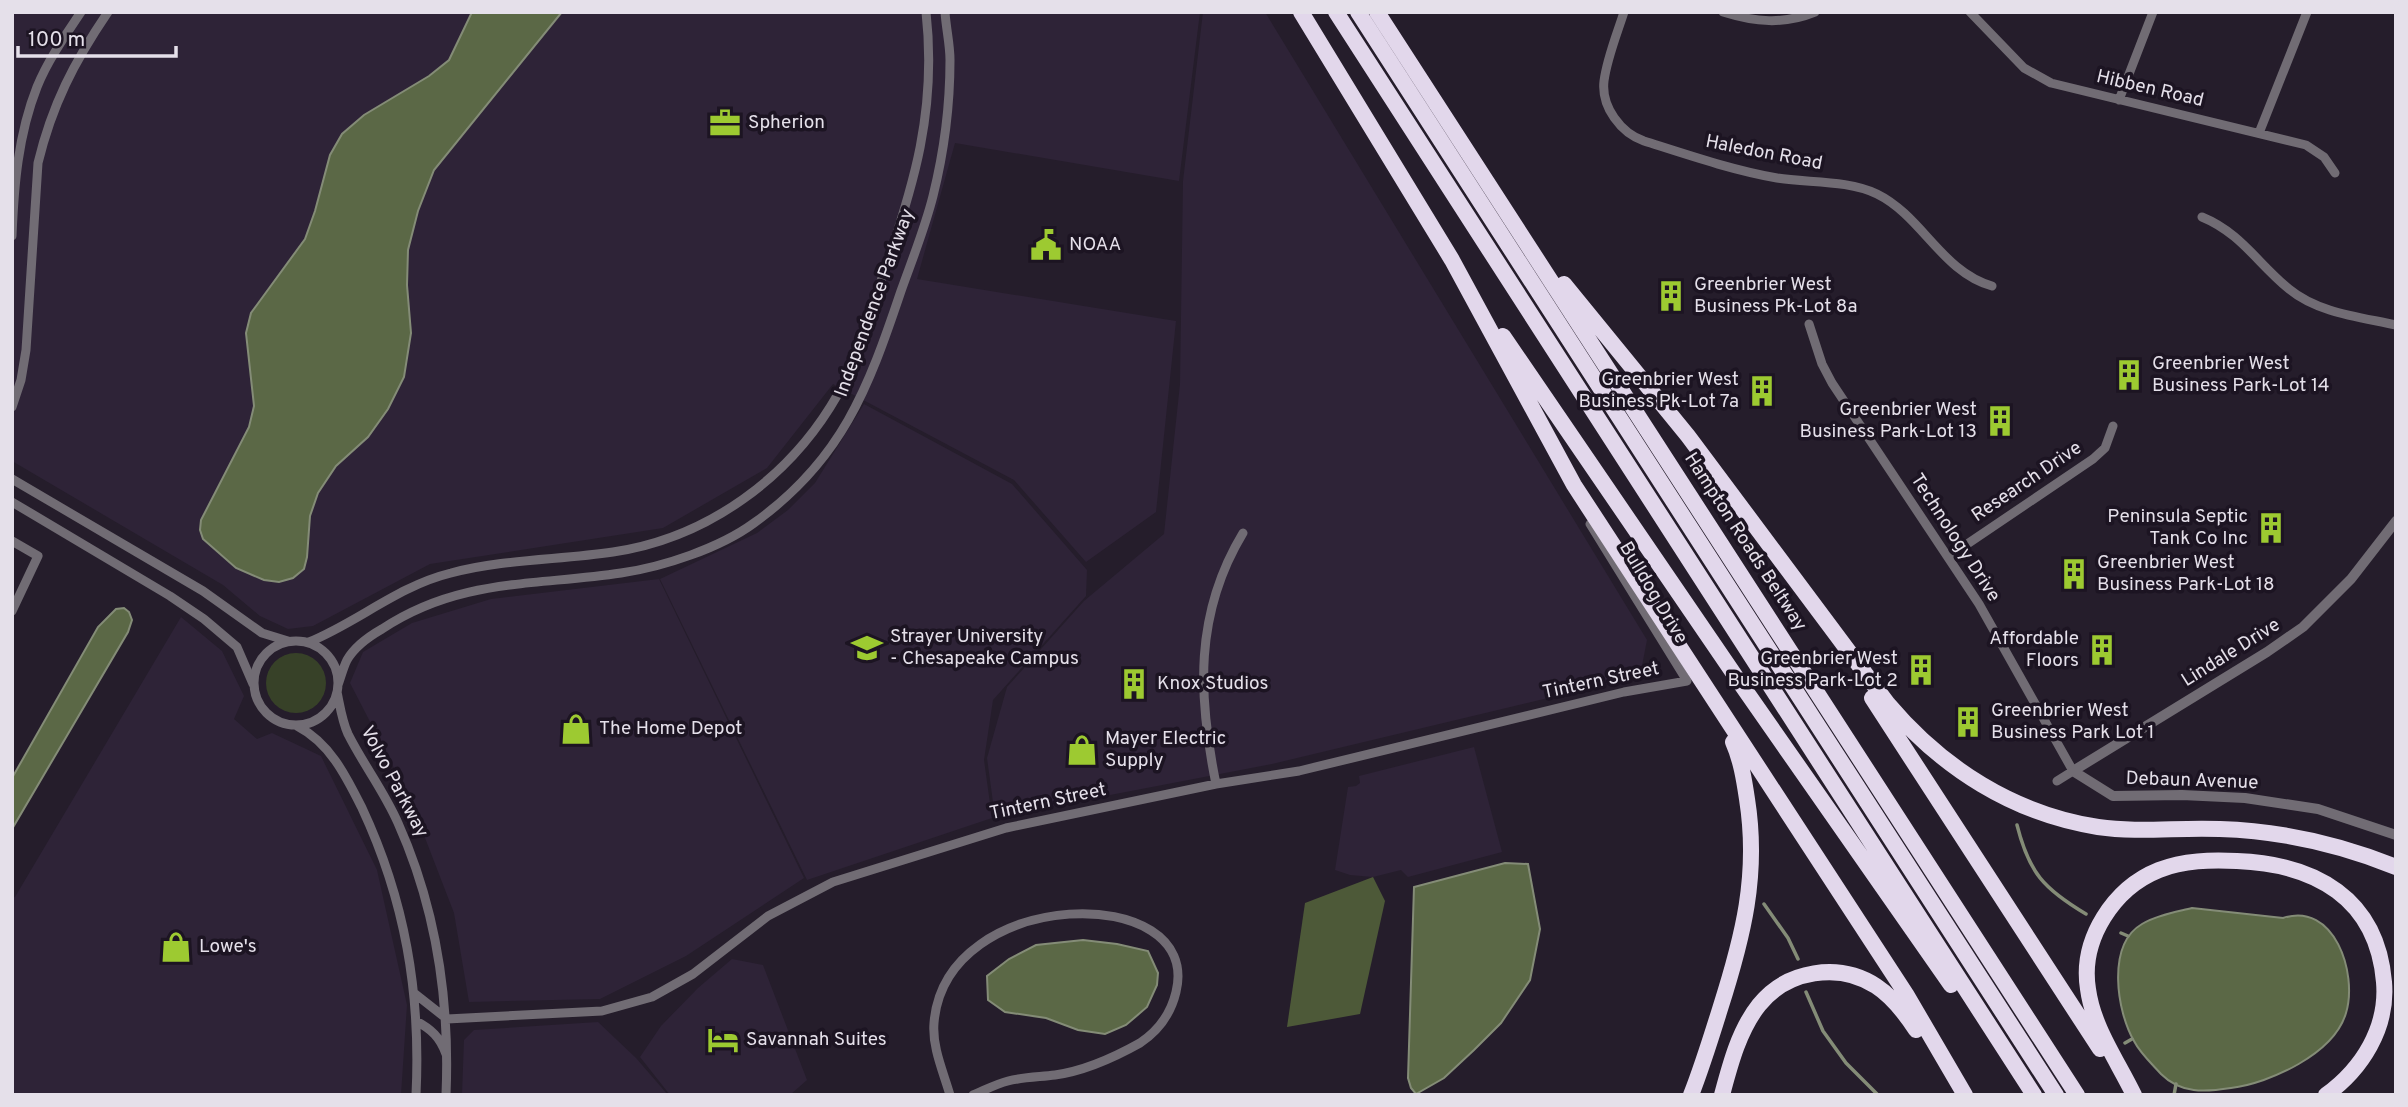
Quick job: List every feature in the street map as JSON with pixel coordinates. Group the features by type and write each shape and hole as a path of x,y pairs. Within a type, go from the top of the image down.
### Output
{"highway":[{"path":"1301,12 1452,260 1574,485 1906,994 1964,1092"},
{"path":"1328,12 2022,1095"},
{"path":"1336,12 2034,1095"},
{"path":"1358,12 2056,1095"},
{"name":"Hampton Roads Beltway","path":"1377,12 2077,1095"},
{"path":"1513,223 1688,436 1883,697 1915,734 1954,767 2006,798 2049,815 2098,827 2146,831 2218,829 2274,833 2331,844 2396,867"},
{"path":"1452,260 1736,677 1951,985"},
{"path":"1798,585 2132,1095"},
{"path":"1690,1095 1740,946 1752,868 1749,809 1739,756 1703,684"},
{"path":"2132,1095 2104,1039 2090,1002 2087,971 2095,935 2102,919 2122,894 2147,875 2174,865 2220,861 2274,864 2313,875 2347,900 2366,923 2374,938 2382,963 2385,989 2380,1023 2357,1068 2326,1095"},
{"path":"1721,1095 1742,1035 1759,1004 1770,993 1792,979 1827,972 1862,979 1885,993 1901,1008 1964,1092"}],"street":[{"path":"12,236 16,173 28,114 47,66 81,12"},
{"path":"12,407 21,380 27,338 38,163 59,94 78,58 108,12"},
{"name":"Independence Parkway","path":"309,642 336,631 409,587 448,573 485,566 615,552 685,532 746,498 783,468 815,431 848,373 907,205 921,152 926,114 929,63 926,12"},
{"name":"Independence Parkway","path":"338,689 346,661 358,645 420,607 442,598 482,588 622,573 685,556 752,525 808,477 831,450 859,403 884,342 932,199 940,163 950,58 945,12"},
{"name":"Haledon Road","path":"1624,12 1604,86 1612,113 1629,134 1742,171 1860,188 1876,194 1898,208 1959,270 1979,283 1992,286"},
{"path":"1723,12 1772,22 1815,12"},
{"name":"Hibben Road","path":"1970,12 2024,68 2039,78 2306,145 2325,157 2335,173"},
{"path":"2119,100 2152,12"},
{"path":"2259,133 2307,12"},
{"path":"2202,217 2230,231 2282,283 2299,296 2329,310 2396,325"},
{"name":"Technology Drive","path":"1810,324 1822,364 1832,383 1979,604 2073,771"},
{"name":"Research Drive","path":"1948,557 2094,459 2105,447 2113,426"},
{"path":"12,479 203,592 262,633 288,641 309,642"},
{"name":"Volvo Parkway","path":"12,502 204,619 237,646 257,699 265,712 279,722 297,726 323,743 338,763 374,834 399,907 408,945 416,1021 416,1095"},
{"name":"Bulldog Drive","path":"1589,522 1687,681"},
{"name":"Lindale Drive","path":"2057,781 2303,627 2345,587 2396,522"},
{"path":"1216,784 1205,725 1204,654 1217,591 1230,555 1243,533"},
{"path":"12,541 38,556 12,611"},
{"path":"253,684 254,674 263,656 278,644 288,641"},
{"name":"Volvo Parkway","path":"309,642 328,654 334,664 347,732 397,820 419,877 438,946 447,1019 446,1095"},
{"name":"Tintern Street","path":"447,1019 602,1011 627,1005 652,996 693,974 768,916 833,882 1006,828 1216,784 1299,771 1610,695 1687,681"},
{"path":"297,726 322,717 332,706 338,689"},
{"name":"Debaun Avenue","path":"2073,771 2112,796 2245,798 2318,808 2396,835"},
{"path":"950,1095 934,1041 937,1003 954,968 967,953 982,942 1030,921 1079,914 1103,915 1142,924 1165,942 1173,955 1178,984 1166,1017 1154,1031 1140,1042 1080,1069 1005,1082 973,1095"},
{"path":"414,993 447,1019"},
{"path":"416,1021 436,1034 447,1059"}],"shaded area":[{"path":"12,12 1200,12 1179,181 955,143 917,279 1176,321 1156,512 1086,562 1014,480 833,384 767,468 663,528 430,564 313,626 288,629 260,616 223,585 12,461"},
{"path":"472,12 562,12 434,170 418,211 408,250 407,285 411,333 404,377 388,409 368,437 336,466 318,493 310,516 304,569 293,578 279,582 264,580 236,568 203,539 200,530 201,520 249,427 254,406 246,333 251,313 305,239 330,155 342,134 364,115 429,76 449,60"},
{"path":"1203,12 1265,12 1647,640 1640,676 1272,764 995,817 987,758 1007,687 1084,601 1164,534 1180,384 1183,181"},
{"name":"Strayer University - Chesapeake Campus","path":"864,404 1012,484 1087,570 1086,596 993,700 984,760 992,818 807,880 660,579 757,533 788,510 815,483"},
{"path":"659,579 804,878 686,956 600,999 469,1002 454,913 410,799 350,683 363,652 412,623 491,599"},
{"path":"124,608 132,620 128,632 12,829 12,778 98,627 116,609"},
{"path":"181,617 222,651 244,696 234,719 257,739 272,733 321,756 377,870 407,1005 401,1095 12,1095 12,898"},
{"path":"290,653 302,653 318,661 324,671 324,695 318,705 302,713 290,713 274,705 266,689 266,677 274,661"},
{"path":"1474,747 1502,852 1408,877 1401,870 1373,877 1350,875 1335,870 1348,787 1360,783 1359,776"},
{"path":"1505,863 1528,864 1540,929 1530,980 1501,1023 1474,1050 1444,1078 1416,1094 1408,1078 1414,887"},
{"path":"1373,877 1385,901 1360,1014 1287,1027 1305,903"},
{"path":"2192,908 2283,918 2301,916 2316,920 2329,930 2345,961 2349,997 2339,1028 2328,1041 2299,1064 2247,1085 2194,1090 2177,1085 2161,1074 2139,1050 2128,1029 2120,997 2119,963 2123,947 2131,934 2142,924 2160,916"},
{"path":"1083,940 1148,951 1158,973 1157,985 1147,1007 1126,1025 1105,1034 1078,1030 1046,1018 1005,1012 988,1000 987,976 1009,959 1036,945"},
{"path":"732,959 763,965 807,1080 790,1095 670,1095 640,1057 661,1026 698,988"},
{"path":"598,1022 636,1058 668,1095 462,1095 464,1040 474,1030"}],"waterway":[{"path":"2017,825 2027,856 2040,878 2059,896 2086,914"},
{"path":"1764,904 1788,938 1798,959"},
{"path":"2121,933 2128,936"},
{"path":"1806,992 1823,1031 1846,1063 1878,1095"},
{"path":"2125,1043 2132,1039"},
{"path":"2174,1095 2176,1084"}],"place":[{"name":"Spherion","path":"725,123"},
{"name":"NOAA","path":"1046,245"},
{"name":"Greenbrier West Business Pk-Lot 8a","path":"1671,296"},
{"name":"Greenbrier West Business Park-Lot 14","path":"2129,375"},
{"name":"Greenbrier West Business Pk-Lot 7a","path":"1762,391"},
{"name":"Greenbrier West Business Park-Lot 13","path":"2000,421"},
{"name":"Peninsula Septic Tank Co Inc","path":"2271,528"},
{"name":"Greenbrier West Business Park-Lot 18","path":"2074,574"},
{"name":"Strayer University - Chesapeake Campus","path":"867,648"},
{"name":"Affordable Floors","path":"2102,650"},
{"name":"Greenbrier West Business Park-Lot 2","path":"1921,670"},
{"name":"Knox Studios","path":"1134,684"},
{"name":"Greenbrier West Business Park Lot 1","path":"1968,722"},
{"name":"The Home Depot","path":"576,729"},
{"name":"Mayer Electric Supply","path":"1082,750"},
{"name":"Lowe's","path":"176,947"},
{"name":"Savannah Suites","path":"723,1040"}]}
